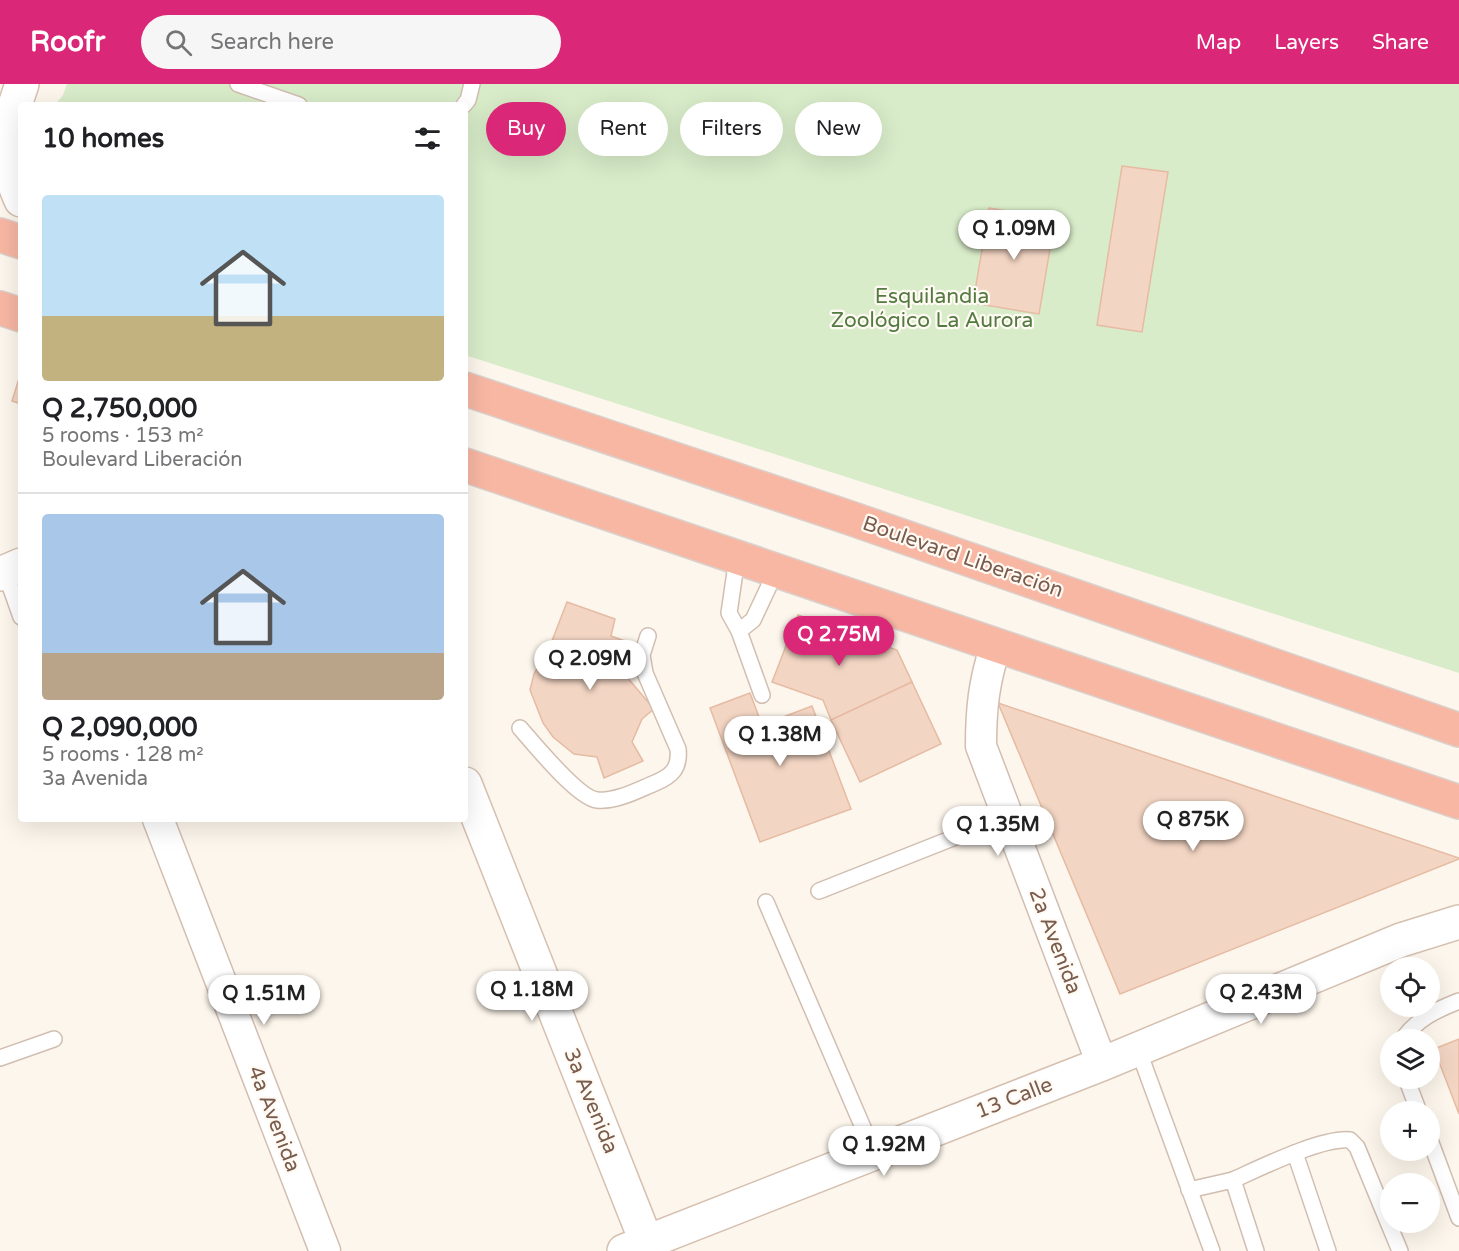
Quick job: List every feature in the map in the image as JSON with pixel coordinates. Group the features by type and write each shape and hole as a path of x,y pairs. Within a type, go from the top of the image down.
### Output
{"highway":[{"path":"0,235 18,241"},
{"path":"0,308 18,314"},
{"name":"Boulevard Liberación","path":"468,390 850,518 1459,730"},
{"path":"468,466 1459,802"}],"street":[{"path":"18,193 9,172 5,146 11,115 22,84"},
{"name":"2a Avenida","path":"996,645 987,670 981,706 981,746 1102,1064"},
{"name":"3a Avenida","path":"468,792 640,1248"},
{"name":"4a Avenida","path":"159,822 325,1251"},
{"name":"13 Calle","path":"1401,940 1459,901"},
{"name":"13 Calle","path":"640,1248 1102,1064 1401,940 1459,922"}],"lane":[{"path":"238,84 290,102"},
{"path":"467,102 472,84"},
{"path":"737,558 729,613 739,631 762,695"},
{"path":"9,570 18,605"},
{"path":"739,631 753,620 776,571"},
{"path":"520,728 583,795 594,800 609,800 674,773 679,761 678,749 645,674 642,655 648,636"},
{"path":"819,891 963,834 1010,820"},
{"path":"766,902 874,1153"},
{"path":"1409,1029 1433,1012 1459,1000"},
{"path":"0,1058 54,1039"},
{"path":"1138,1049 1212,1251"},
{"path":"1190,1190 1233,1180 1295,1154 1341,1139 1350,1140 1357,1147 1400,1251"},
{"path":"1295,1154 1328,1251"},
{"path":"1438,1161 1459,1218"},
{"path":"1233,1180 1256,1251"}],"green space":[{"name":"Esquilandia Zoológico La Aurora","path":"67,84 1459,84 1459,673 468,356 468,102 57,102"}],"building":[{"path":"1122,166 1168,172 1142,332 1097,325"},
{"path":"989,208 1055,219 1039,314 973,303"},
{"path":"18,382 18,403 12,401"},
{"path":"567,602 615,619 611,636 625,641 636,668 626,676 654,709 642,719 632,742 643,761 604,778 597,757 574,754 553,737 543,723 530,690 534,674 550,646"},
{"path":"798,615 897,650 912,682 831,720 823,700 772,682"},
{"path":"912,682 941,744 860,782 831,720"},
{"path":"750,693 762,725 812,706 851,809 760,842 710,708"},
{"path":"998,703 1459,858 1459,859 1120,994"},
{"path":"1459,1039 1459,1114 1440,1065 1440,1047"}]}
